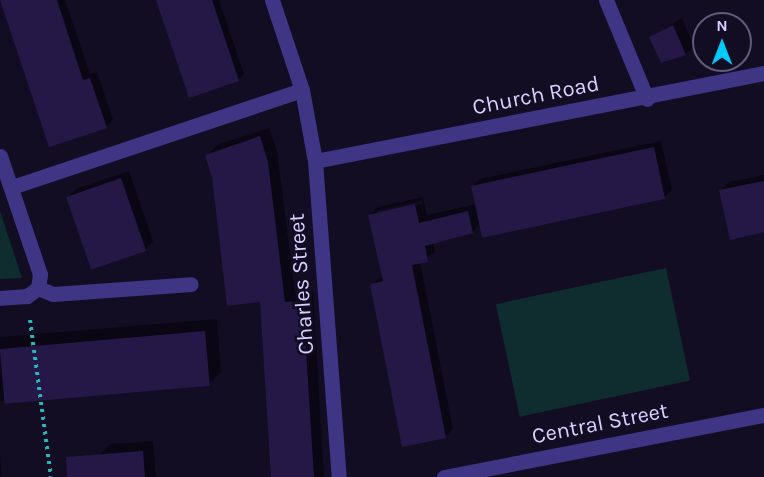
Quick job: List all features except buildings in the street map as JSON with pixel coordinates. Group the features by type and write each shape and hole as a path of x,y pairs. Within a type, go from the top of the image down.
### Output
{"street":[{"name":"Charles Street","path":"272,0 302,90 315,161 339,477"},
{"path":"606,0 647,99"},
{"name":"Church Road","path":"315,161 647,99 764,73"},
{"path":"12,187 302,90"},
{"path":"0,156 40,274 32,292"},
{"path":"0,298 32,292 53,294 191,284"},
{"name":"Central Street","path":"444,477 764,415"}],"path":[{"path":"32,292 51,477"}],"green space":[{"path":"0,211 22,278 0,279"},
{"path":"666,268 690,380 520,417 496,304"}]}
